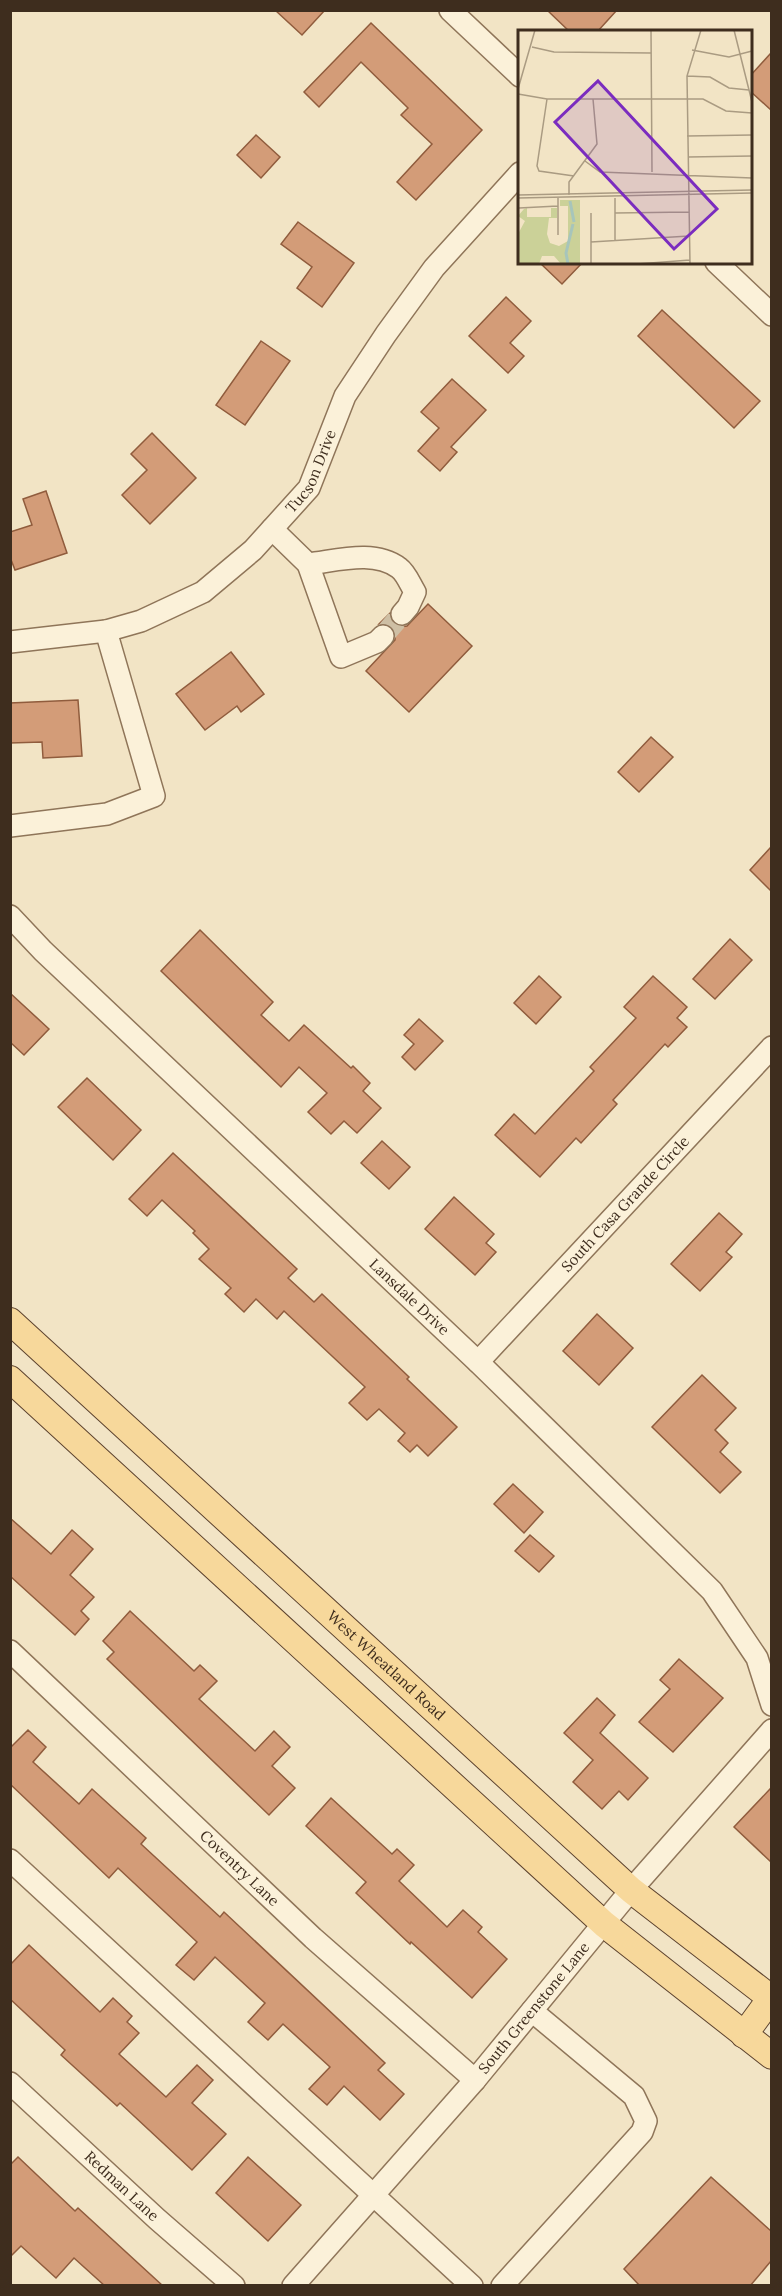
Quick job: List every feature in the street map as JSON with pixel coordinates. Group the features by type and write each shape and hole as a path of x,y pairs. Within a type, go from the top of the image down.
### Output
{"main road":[{"name":"West Wheatland Road","path":"10,1321 631,1890 771,1999"},
{"path":"10,1379 604,1924 771,2056"},
{"path":"744,2035 771,1999"}],"street":[{"path":"450,10 518,75"},
{"name":"Tucson Drive","path":"10,642 106,631 141,621 203,592 253,550 309,488 345,396 386,334 434,268 518,174"},
{"path":"718,264 771,315"},
{"path":"272,529 308,564 341,657 377,642 382,636"},
{"path":"308,564 358,558 381,558 401,569 415,592 402,614"},
{"path":"10,826 107,814 154,796 106,631"},
{"name":"Lansdale Drive","path":"10,916 43,951 478,1362 712,1591 758,1658 771,1705"},
{"name":"South Casa Grande Circle","path":"478,1362 771,1047"},
{"name":"Coventry Lane","path":"10,1651 313,1938 475,2080"},
{"name":"South Greenstone Lane","path":"293,2286 475,2080 631,1890 771,1730"},
{"path":"10,1860 472,2286"},
{"path":"502,2286 642,2132 646,2121 634,2096 532,2011"},
{"name":"Redman Lane","path":"10,2083 157,2219 234,2286"}],"building":[{"path":"275,10 325,10 302,35"},
{"path":"547,10 617,10 599,30 568,30"},
{"path":"371,23 482,130 416,200 397,182 432,144 401,115 408,108 361,62 319,107 304,92"},
{"path":"771,53 771,110 752,93 752,74"},
{"path":"256,135 280,157 261,178 237,155"},
{"path":"298,222 354,263 322,307 297,288 312,267 281,244"},
{"path":"541,264 581,264 562,284"},
{"path":"506,297 531,321 510,343 524,356 508,373 469,336"},
{"path":"662,310 760,401 734,428 638,336"},
{"path":"261,341 290,361 245,425 216,405"},
{"path":"452,379 486,410 451,447 457,452 440,471 418,451 439,428 421,412"},
{"path":"152,433 196,478 150,524 122,495 147,470 131,454"},
{"path":"46,491 67,553 15,570 10,557 10,532 32,525 23,499"},
{"path":"428,604 472,646 409,712 366,671 395,640 392,627 379,624 390,613 394,624 400,627 407,626"},
{"path":"231,652 264,694 241,712 237,706 205,730 176,694"},
{"path":"78,700 82,756 43,758 42,742 10,743 10,703"},
{"path":"651,737 673,757 639,792 618,772"},
{"path":"771,847 771,891 750,870"},
{"path":"200,930 273,1002 261,1015 289,1041 304,1025 370,1083 363,1091 381,1108 357,1133 344,1121 331,1134 308,1112 327,1093 299,1067 281,1087 161,971"},
{"path":"730,939 752,960 715,999 693,979"},
{"path":"539,976 561,997 536,1024 514,1003"},
{"path":"653,976 687,1007 677,1018 687,1027 668,1047 665,1044 613,1100 617,1104 581,1143 576,1138 540,1177 495,1135 514,1114 535,1134 594,1071 590,1067 636,1018 624,1007"},
{"path":"10,993 49,1029 24,1055 10,1042"},
{"path":"419,1019 443,1041 415,1070 402,1057 414,1044 404,1035"},
{"path":"87,1078 141,1130 113,1160 58,1107"},
{"path":"382,1141 410,1167 389,1189 361,1163"},
{"path":"173,1153 297,1269 288,1278 314,1302 322,1294 409,1377 407,1379 457,1427 428,1456 417,1445 410,1452 398,1441 405,1433 379,1409 367,1420 349,1403 365,1387 284,1311 277,1319 256,1299 244,1312 225,1294 231,1288 199,1259 209,1249 193,1233 195,1231 162,1200 147,1216 129,1199"},
{"path":"454,1197 494,1234 486,1243 496,1252 475,1275 425,1229"},
{"path":"719,1213 742,1234 726,1252 732,1257 700,1291 671,1264"},
{"path":"597,1314 633,1348 599,1385 563,1351"},
{"path":"702,1375 736,1408 715,1430 728,1443 720,1452 741,1472 720,1493 652,1427"},
{"path":"513,1484 543,1512 524,1533 494,1504"},
{"path":"10,1518 51,1554 72,1530 93,1549 70,1575 94,1597 81,1611 89,1619 75,1635 10,1576"},
{"path":"530,1535 554,1556 539,1572 515,1551"},
{"path":"130,1611 194,1671 200,1665 217,1681 199,1699 255,1751 274,1731 290,1747 272,1766 295,1788 269,1815 107,1659 114,1652 103,1641"},
{"path":"679,1659 723,1698 673,1752 639,1722 670,1689 660,1680"},
{"path":"597,1698 615,1715 600,1733 648,1778 628,1800 619,1791 602,1809 573,1782 593,1760 564,1733"},
{"path":"28,1730 46,1747 33,1762 79,1804 92,1789 146,1838 141,1844 220,1917 224,1912 385,2063 378,2070 404,2094 380,2120 344,2086 327,2105 309,2089 330,2067 283,2024 268,2040 248,2022 265,2003 215,1957 194,1980 176,1965 197,1942 118,1868 109,1878 10,1784 10,1748"},
{"path":"771,1788 771,1862 734,1827"},
{"path":"331,1798 392,1854 397,1849 414,1865 399,1881 447,1927 463,1910 482,1927 478,1932 507,1959 472,1998 356,1893 366,1882 306,1826"},
{"path":"29,1945 100,2012 113,1998 132,2016 127,2022 139,2033 119,2054 166,2097 197,2065 213,2080 192,2103 226,2134 192,2170 120,2103 117,2106 61,2055 65,2050 10,1999 10,1965"},
{"path":"18,2157 75,2211 78,2208 163,2286 105,2286 74,2258 56,2278 21,2246 10,2257 10,2165"},
{"path":"248,2157 301,2205 268,2241 216,2193"},
{"path":"711,2177 771,2231 771,2261 750,2286 640,2286 624,2269"}],"tunnel":[{"path":"383,636 402,614"}]}
